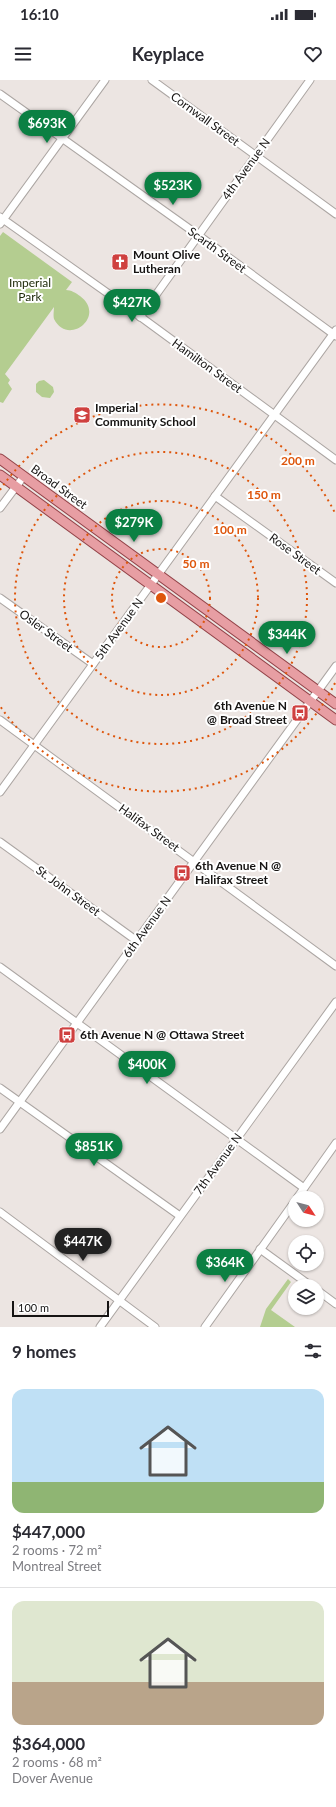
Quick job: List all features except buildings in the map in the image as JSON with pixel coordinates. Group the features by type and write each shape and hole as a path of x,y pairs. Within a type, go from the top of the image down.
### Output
{"main road":[{"name":"Broad Street","path":"0,459 336,704"},
{"name":"Broad Street","path":"0,475 336,720"}],"street":[{"path":"1,220 105,80"},
{"name":"Cornwall Street","path":"152,80 336,214"},
{"name":"4th Avenue N","path":"140,317 310,80"},
{"name":"Scarth Street","path":"0,94 335,334"},
{"name":"Hamilton Street","path":"1,220 140,317 336,460"},
{"name":"5th Avenue N","path":"0,792 274,415 335,334"},
{"path":"0,508 24,476"},
{"name":"Rose Street","path":"215,496 336,583"},
{"name":"Osler Street","path":"0,598 93,664"},
{"name":"6th Avenue N","path":"0,1129 336,666"},
{"name":"Halifax Street","path":"0,720 336,966"},
{"name":"St. John Street","path":"0,842 137,941"},
{"path":"0,967 304,1188"},
{"name":"7th Avenue N","path":"100,1327 336,1002"},
{"path":"0,1088 180,1216"},
{"path":"302,1191 336,1143"},
{"path":"205,1327 288,1211"},
{"path":"0,1212 155,1327"},
{"path":"260,1249 301,1279"},
{"path":"324,1295 336,1304"}],"green space":[{"name":"Imperial Park","path":"3,232 72,282 66,290 80,296 87,304 89,312 87,319 82,326 68,330 60,327 54,319 54,307 5,374 10,380 8,383 12,389 3,403 0,402 0,236"},
{"path":"44,380 53,387 54,392 50,398 42,397 36,392 36,384 39,381"},
{"path":"288,1279 288,1286 271,1310 295,1327 260,1327 266,1309"}],"place":[{"name":"Mount Olive Lutheran","path":"120,262"},
{"name":"Imperial Community School","path":"82,415"},
{"name":"6th Avenue N @ Broad Street","path":"300,713"},
{"name":"6th Avenue N @ Halifax Street","path":"182,873"},
{"name":"6th Avenue N @ Ottawa Street","path":"67,1035"}]}
